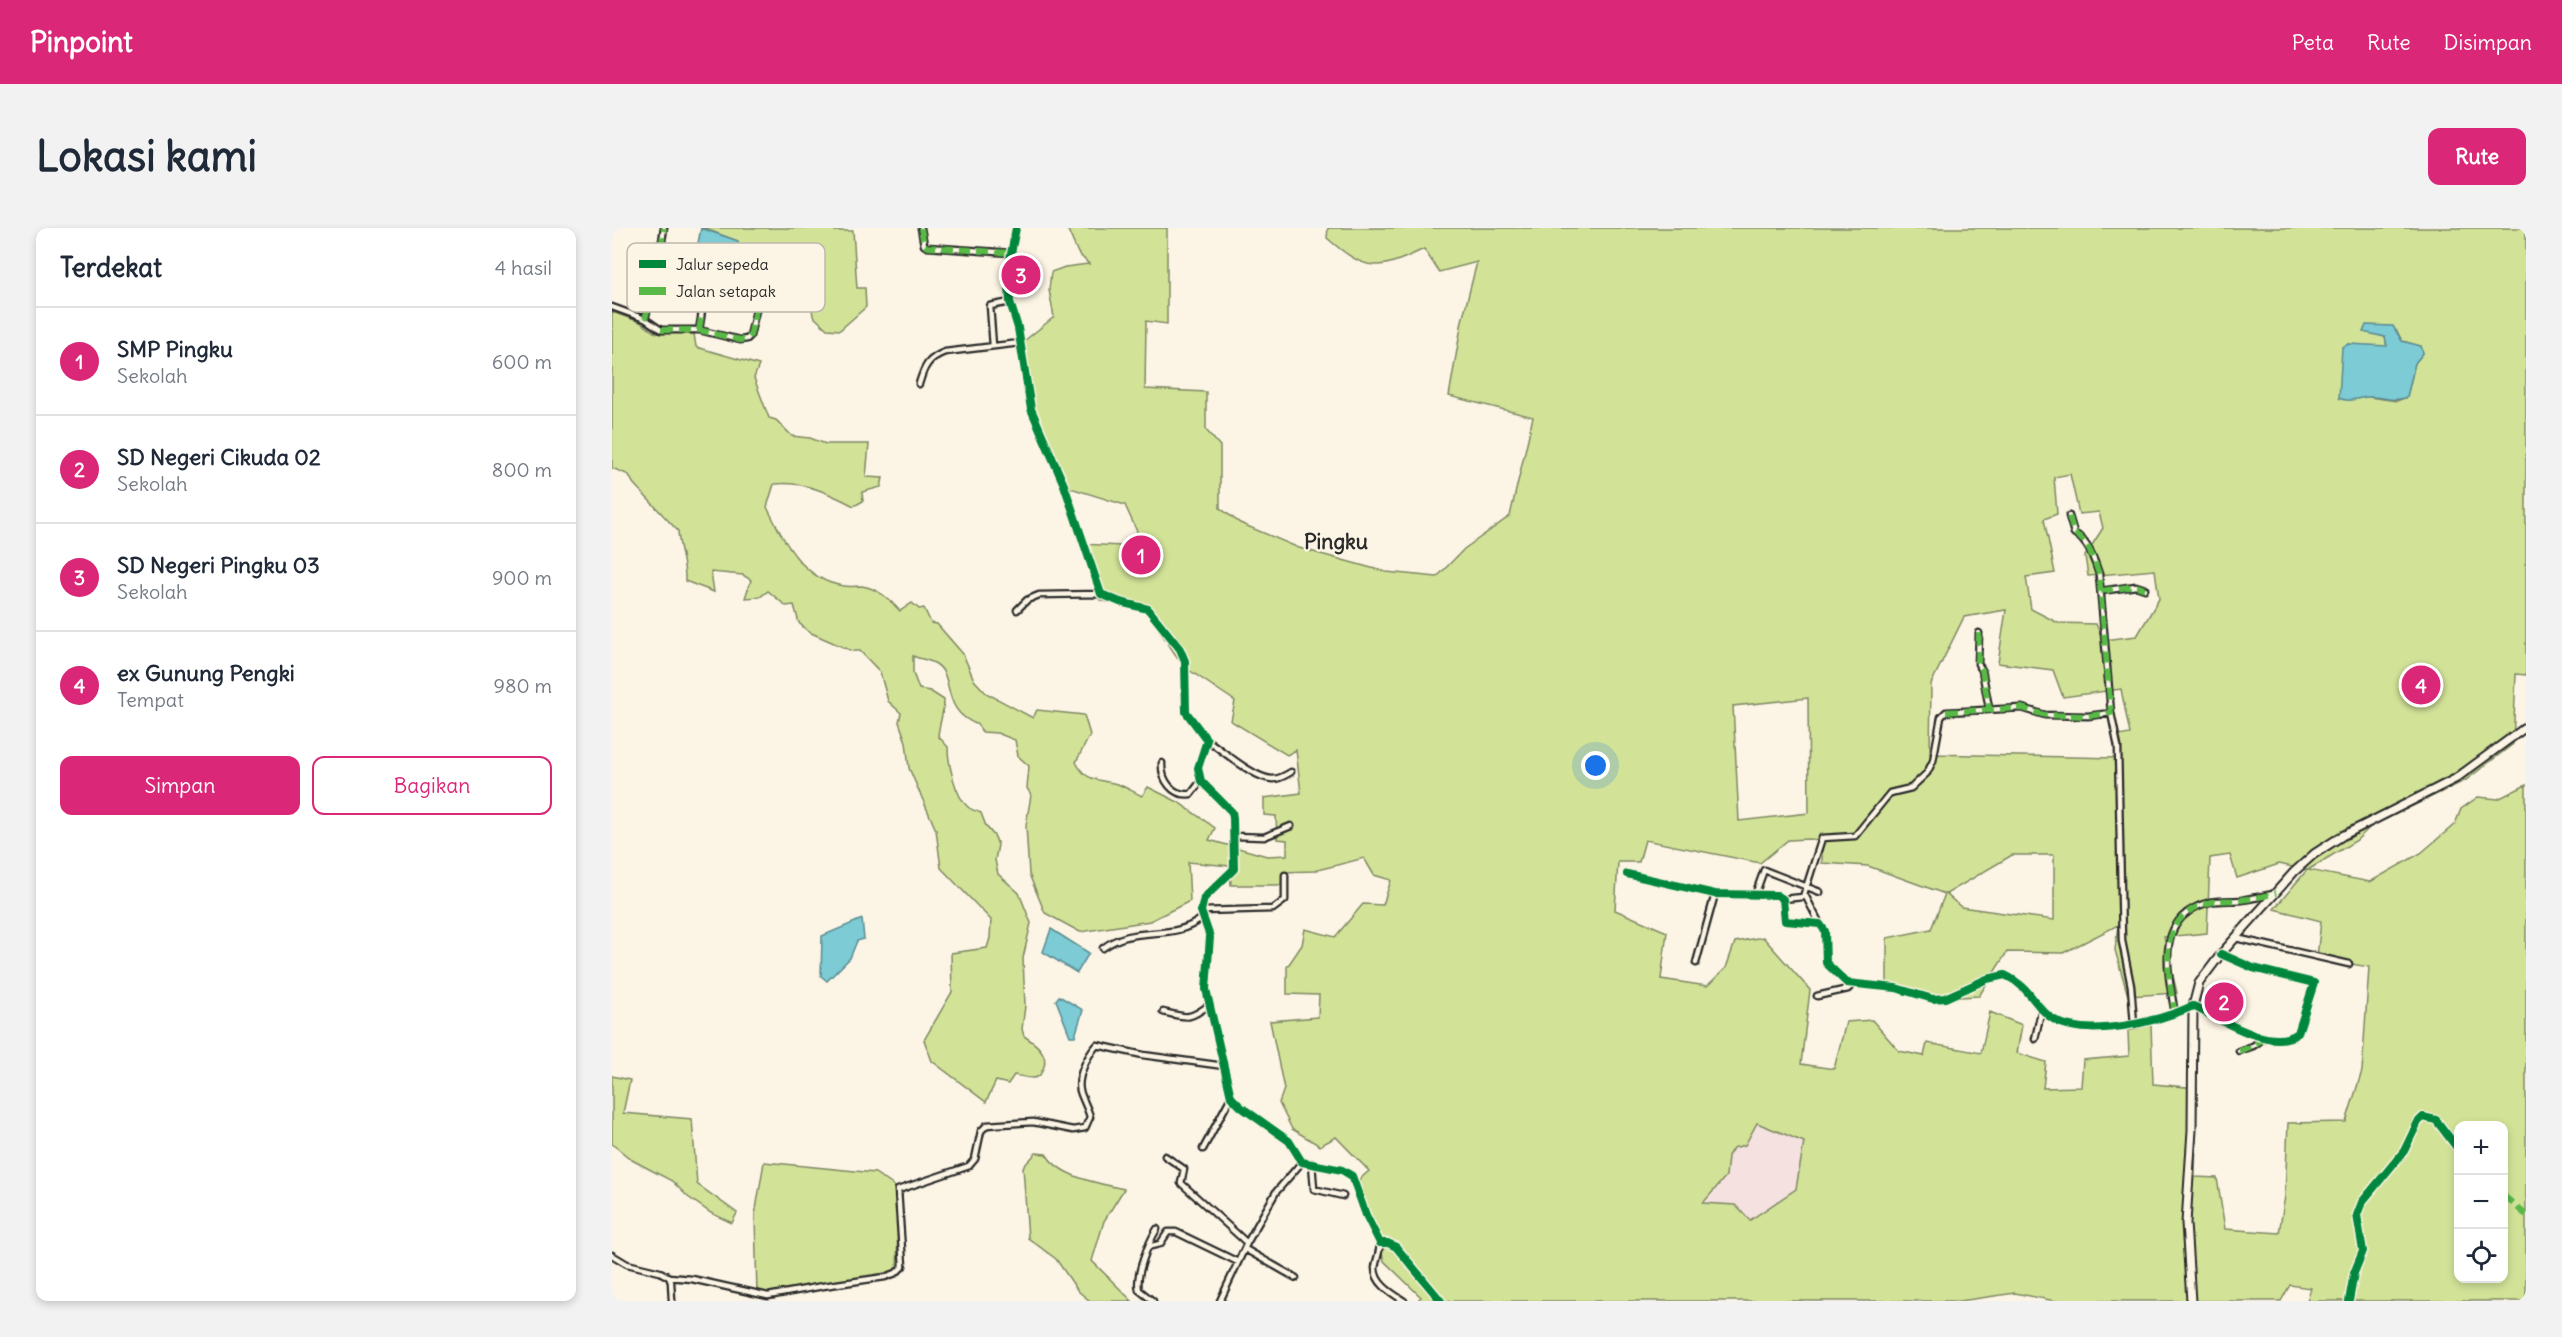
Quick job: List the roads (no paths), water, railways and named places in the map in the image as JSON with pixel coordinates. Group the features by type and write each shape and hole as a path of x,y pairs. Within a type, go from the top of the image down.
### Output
{"street":[{"path":"662,243 664,228"},
{"path":"921,228 924,245 927,247 1011,253"},
{"path":"1016,228 1008,269 1010,302 1020,343 1031,409 1064,485 1101,594"},
{"path":"993,346 990,306 1010,302"},
{"path":"612,307 645,319 661,330 699,330 740,340 750,336 756,312"},
{"path":"645,319 647,312"},
{"path":"699,330 700,312"},
{"path":"919,384 925,366 934,356 945,352 1020,343"},
{"path":"2069,516 2074,533 2092,553 2099,574 2112,713 2118,747 2122,940 2131,986 2134,1024"},
{"path":"2101,591 2136,586 2145,589"},
{"path":"1017,610 1027,600 1039,595 1101,594 1120,602 1148,609 1180,649 1185,661 1186,712 1207,740 1253,772 1268,779 1279,778 1291,772"},
{"path":"1979,633 1978,664 1982,670 1989,708"},
{"path":"1627,874 1715,894 1777,895 1783,899 1800,899 1805,895 1808,887 1822,838 1855,836 1890,794 1911,788 1927,773 1933,761 1941,717 1946,712 2022,708 2045,715 2088,716 2112,713"},
{"path":"2191,1301 2186,1223 2192,1130 2193,1006 2199,983 2221,954 2294,872 2314,854 2342,836 2455,779 2526,727"},
{"path":"1207,740 1198,768 1201,781 1232,812 1234,836 1234,869 1204,898 1201,911 1210,938 1206,968 1209,1005 1220,1040 1231,1097 1241,1107 1289,1141 1302,1162"},
{"path":"1162,763 1163,778 1171,789 1180,794 1191,794 1201,781"},
{"path":"1234,836 1264,837 1291,826"},
{"path":"1755,895 1764,870 1820,892"},
{"path":"1201,911 1273,909 1285,900 1285,875"},
{"path":"2175,1014 2167,951 2172,932 2183,918 2194,908 2213,902 2241,900 2276,893"},
{"path":"1696,963 1715,894"},
{"path":"1805,895 1825,932 1826,963 1842,980 1853,984 1896,988 1939,999 1987,979 2005,975 2026,987 2054,1019 2069,1025 2095,1028 2134,1024 2175,1014 2193,1006 2264,1038 2278,1039 2298,1033 2314,983 2253,968 2221,954"},
{"path":"1783,899 1785,921 1820,924"},
{"path":"1103,948 1126,935 1185,930 1202,918"},
{"path":"2236,938 2349,964"},
{"path":"1817,996 1848,989 1853,984"},
{"path":"1163,1012 1186,1018 1194,1016 1209,1005"},
{"path":"2035,1040 2042,1008"},
{"path":"2239,1051 2253,1046 2264,1038"},
{"path":"612,1255 627,1264 660,1272 669,1277 692,1279 768,1296 885,1277 896,1273 903,1266 898,1190 969,1166 975,1159 981,1131 987,1125 1033,1122 1073,1130 1085,1128 1090,1117 1079,1085 1090,1055 1097,1046 1224,1066"},
{"path":"1203,1149 1231,1097"},
{"path":"1165,1156 1184,1169 1181,1183 1247,1243"},
{"path":"1302,1162 1342,1170 1352,1176 1366,1215 1380,1243 1376,1266 1377,1276 1387,1290 1404,1301"},
{"path":"1220,1301 1247,1243 1276,1192 1302,1162"},
{"path":"1312,1163 1314,1189 1343,1196"},
{"path":"1153,1301 1139,1290 1138,1284 1148,1246 1157,1229"},
{"path":"1148,1246 1160,1244 1170,1231 1238,1262"},
{"path":"1380,1243 1388,1243 1396,1247 1441,1301"},
{"path":"1245,1249 1296,1278"},
{"path":"669,1277 672,1282 672,1301"}],"water":[{"path":"701,228 738,243 698,243"},
{"path":"2366,325 2393,326 2402,341 2421,346 2423,353 2415,363 2407,397 2392,399 2368,397 2350,400 2339,398 2342,347 2349,344 2387,346 2385,337 2363,332"},
{"path":"862,919 864,939 857,941 850,958 827,981 821,976 822,936"},
{"path":"1051,929 1089,953 1077,973 1043,952"},
{"path":"1059,996 1083,1010 1075,1036 1070,1036 1056,1000"}],"place":[{"name":"SD Negeri Pingku 03","path":"1021,275"},
{"name":"SMP Pingku","path":"1141,555"},
{"name":"ex Gunung Pengki","path":"2421,685"},
{"name":"SD Negeri Cikuda 02","path":"2224,1002"}],"district":[{"name":"Pingku","path":"1336,541"}]}
